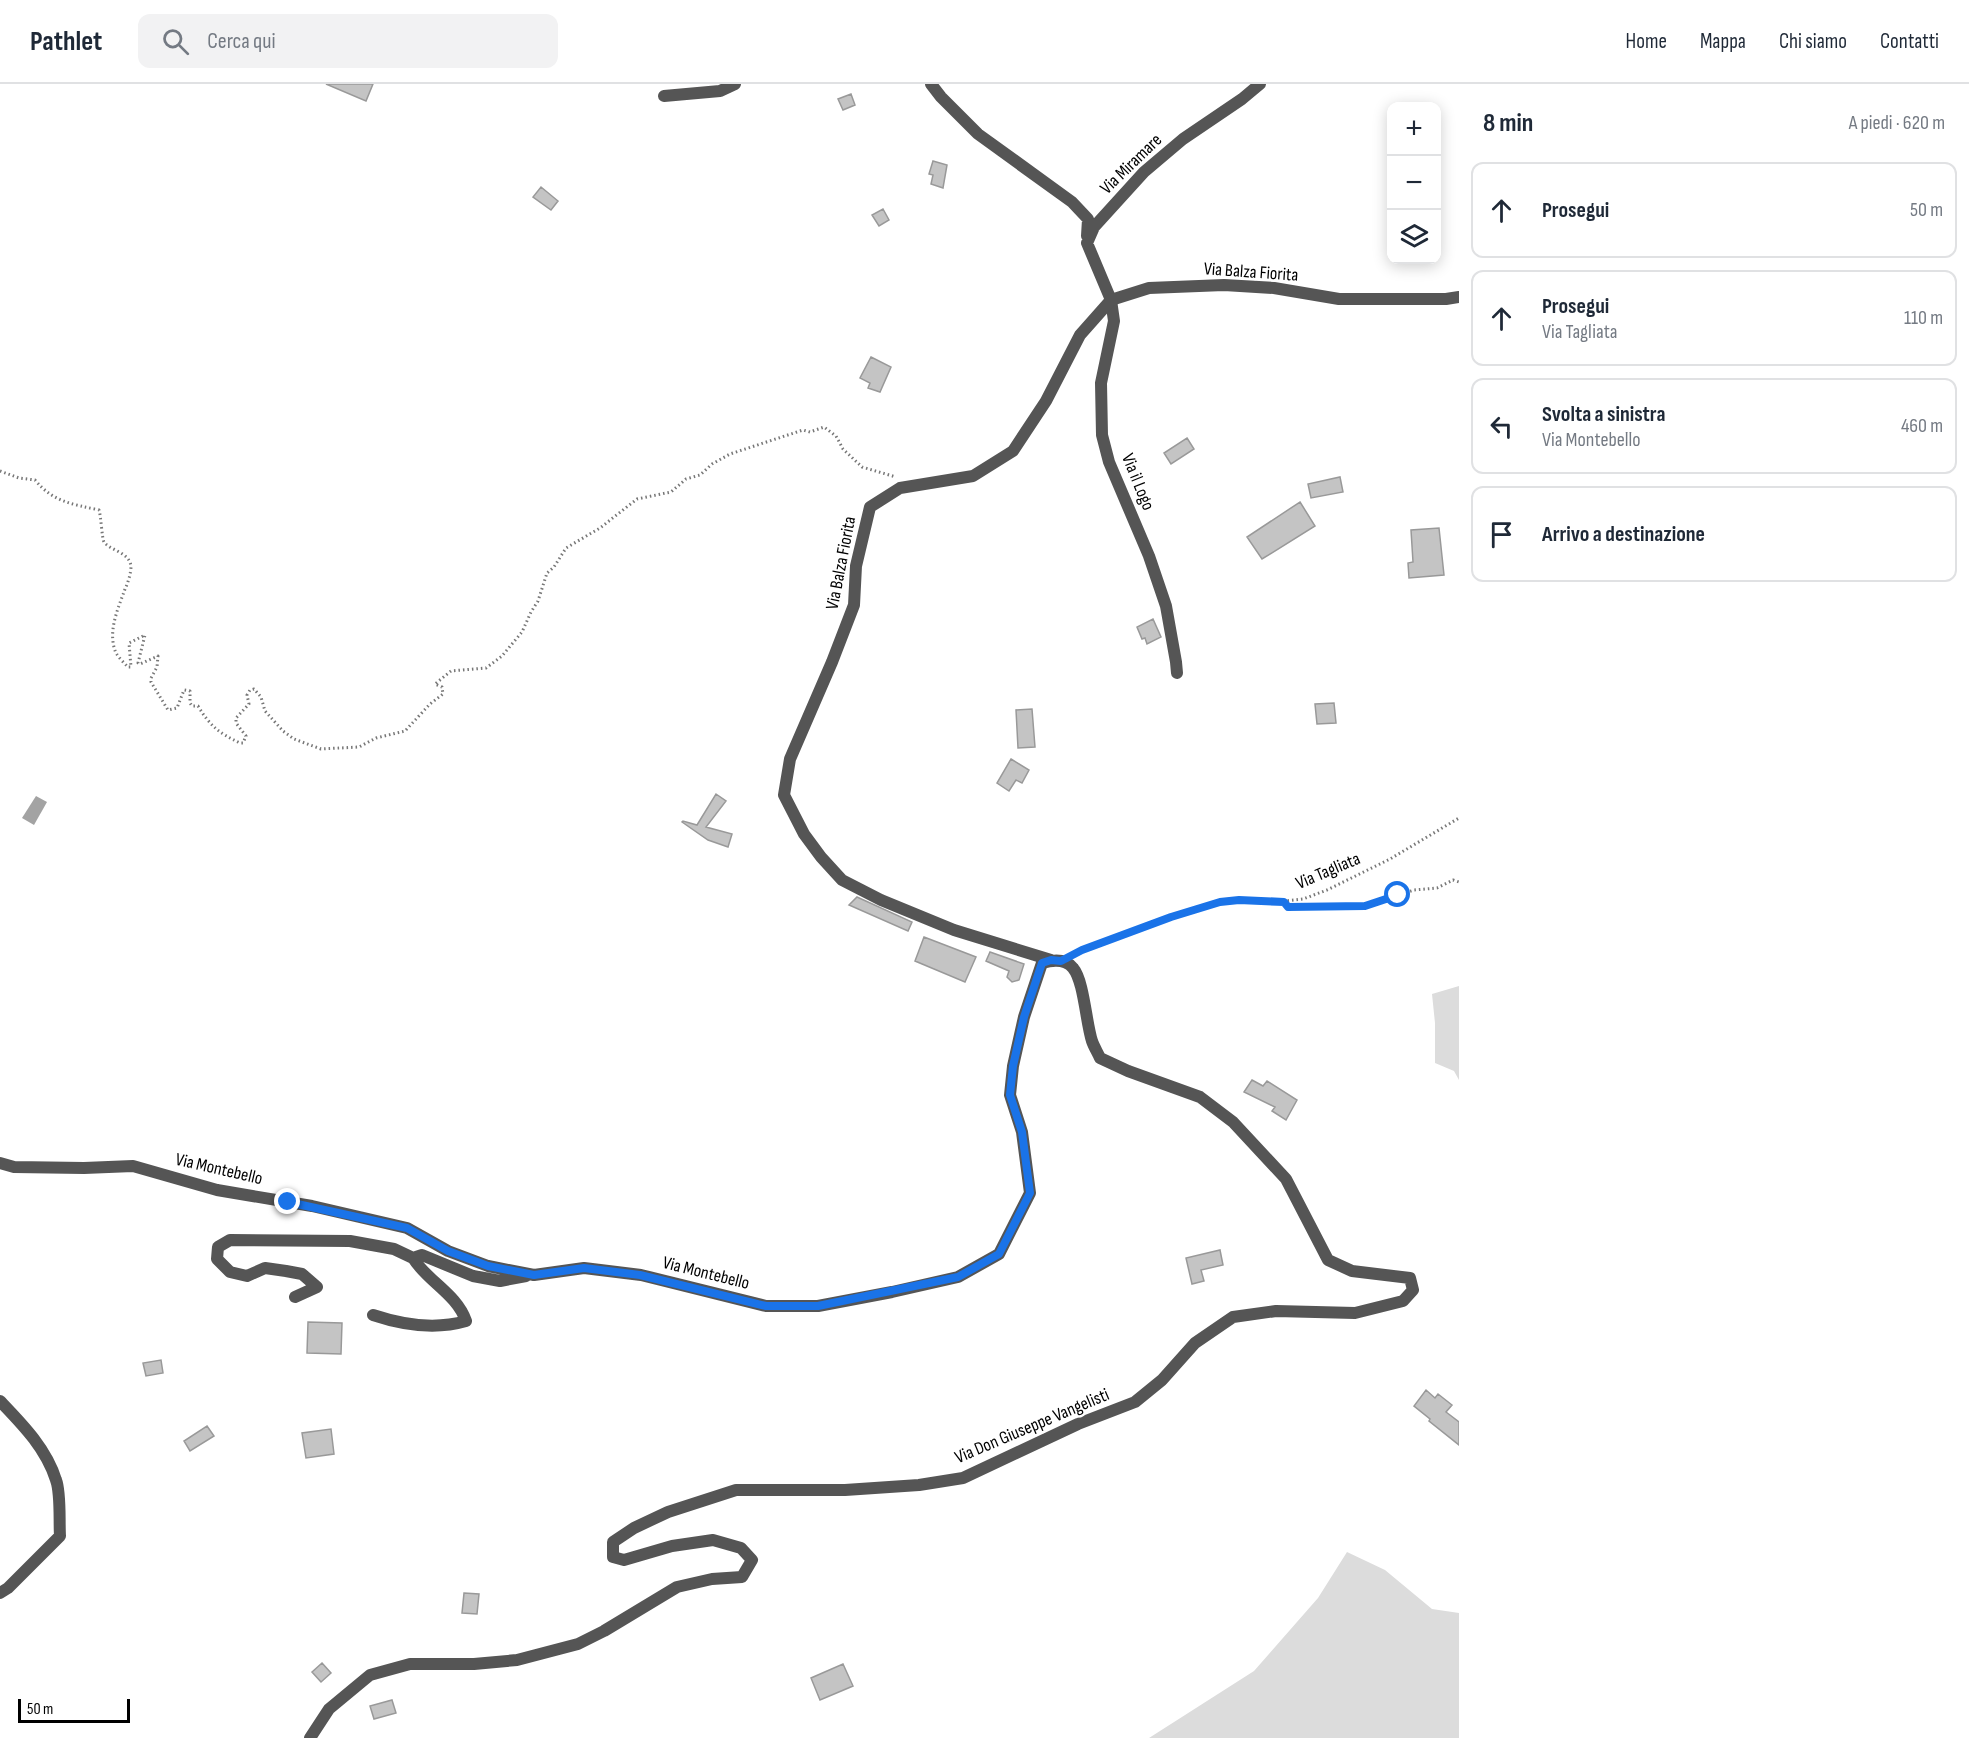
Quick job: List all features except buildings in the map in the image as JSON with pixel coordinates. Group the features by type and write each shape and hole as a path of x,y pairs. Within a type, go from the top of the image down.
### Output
{"street":[{"path":"664,96 720,91 735,84"},
{"path":"931,84 978,134 1072,202 1088,219 1087,243 1111,300"},
{"name":"Via Miramare","path":"1087,243 1094,227 1144,172 1183,139 1260,84"},
{"name":"Via Balza Fiorita","path":"1051,961 954,930 881,900 843,880 821,857 804,834 784,795 790,759 854,605 856,566 870,507 900,488 973,476 1013,451 1046,401 1080,335 1111,300 1149,288 1224,285 1274,288 1339,299 1459,297"},
{"name":"Via il Logo","path":"1111,300 1114,321 1101,383 1102,435 1109,462 1149,556 1166,606 1177,673"},
{"name":"Via Montebello","path":"0,1162 14,1167 133,1166 217,1190 312,1206 407,1228 448,1251 488,1266 534,1275 584,1268 640,1275 766,1306 818,1306 958,1277 999,1254 1030,1193 1022,1132 1010,1095 1013,1066 1024,1017 1051,961"},
{"name":"Via Don Giuseppe Vangelisti","path":"310,1738 329,1709 370,1675 410,1664 474,1664 517,1660 578,1644 677,1587 712,1579 742,1577 752,1560 741,1548 713,1540 672,1546 624,1560 612,1557 613,1542 634,1528 668,1512 736,1490 845,1490 919,1485 963,1478 1078,1424 1135,1402 1162,1380 1195,1342 1233,1317 1276,1311 1355,1312 1403,1300 1413,1290 1410,1278 1352,1271 1328,1260 1286,1179 1233,1122 1200,1097 1100,1059 1092,1042 1078,977 1072,966 1051,961"},
{"path":"295,1297 318,1287 303,1274 286,1270 265,1268 247,1276 230,1272 217,1259 218,1247 230,1240 350,1241 394,1248 412,1258 420,1270 456,1303 466,1321 429,1327 373,1315"},
{"path":"412,1258 422,1255 473,1276 500,1281 534,1275"},
{"path":"0,1401 25,1426 43,1453 57,1481 60,1536 8,1588 0,1593"}],"path":[{"path":"0,471 19,478 34,480 58,500 99,510 102,523 101,535 104,542 126,556 131,565 128,582 115,617 113,635 116,653 128,667 131,667 129,643 145,635 138,663 158,656 157,667 151,678 168,710 177,708 184,690 190,691 190,703 192,706 198,706 207,721 219,732 243,743 246,736 236,723 236,718 249,704 247,695 250,690 254,689 261,697 265,711 283,731 294,739 321,749 359,747 376,738 405,731 430,704 443,694 442,687 435,684 451,671 486,668 502,656 522,632 538,601 547,573 554,567 566,548 600,528 637,499 671,492 686,479 700,475 712,464 730,454 803,430 810,432 824,427 836,436 843,449 862,467 918,485"},
{"name":"Via Tagliata","path":"1051,961 1171,917 1220,902 1239,900 1284,902 1303,899 1327,890 1389,859 1459,818"},
{"path":"1284,902 1288,907 1365,906 1414,890 1437,888 1453,880 1459,882"}],"shaded area":[{"path":"36,796 47,802 34,825 22,818"},
{"path":"1459,986 1459,1080 1454,1071 1435,1063 1432,994"},
{"path":"1347,1552 1385,1570 1432,1609 1459,1613 1459,1738 1149,1738 1254,1671 1318,1598"}],"route":[{"path":"288,1202 407,1228 448,1251 488,1266 534,1275 584,1268 640,1275 766,1306 818,1306 958,1277 999,1254 1030,1193 1022,1132 1010,1095 1013,1066 1024,1017 1042,963 1051,960 1061,961 1082,950 1171,917 1220,902 1239,900 1284,902 1288,907 1365,906 1398,895"}]}
